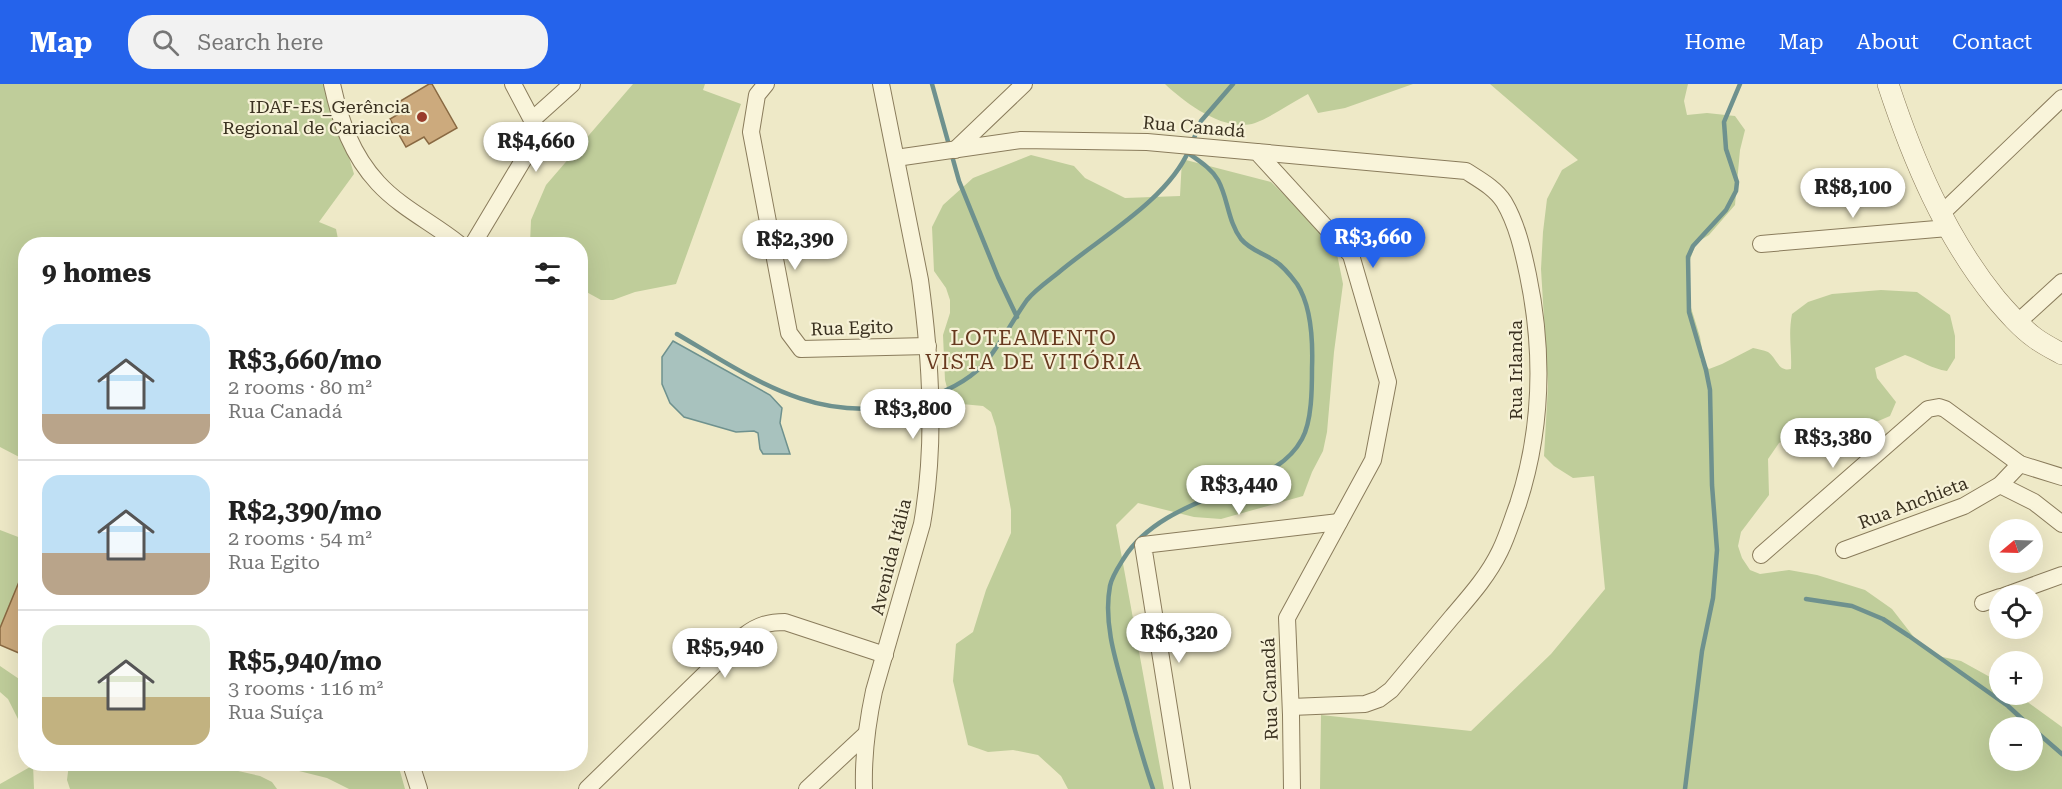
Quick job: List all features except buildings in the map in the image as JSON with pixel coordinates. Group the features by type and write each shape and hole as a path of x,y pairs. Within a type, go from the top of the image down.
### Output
{"street":[{"path":"332,84 338,111 358,160 379,184 450,237"},
{"path":"477,237 531,147 535,134 532,120 513,84"},
{"path":"532,120 572,84"},
{"name":"Rua Egito","path":"766,84 757,95 751,132 789,333 801,349 928,346"},
{"name":"Avenida Itália","path":"864,789 866,734 874,691 914,556 926,500 930,449 928,346 920,280 881,84"},
{"path":"955,150 1024,84"},
{"path":"1887,84 1920,172 1968,261 1983,283 2018,323 2034,337 2062,354"},
{"path":"1761,244 1945,221 2062,98"},
{"name":"Rua Canadá","path":"896,159 1021,140 1147,142 1257,152 1351,255 1388,382 1373,460 1287,618 1292,789"},
{"name":"Rua Irlanda","path":"1257,152 1466,171 1488,184 1503,201 1513,220 1525,258 1534,306 1538,353 1538,395 1527,477 1501,550 1484,579 1390,690 1378,699 1365,704 1291,707"},
{"path":"2018,323 2062,282"},
{"path":"1761,555 1934,407 1945,409 2020,464 2062,477"},
{"name":"Rua Anchieta","path":"1844,550 1964,506 2000,485 2020,464"},
{"path":"2000,485 2034,502 2062,524"},
{"path":"1182,789 1143,545 1339,522"},
{"path":"2034,585 2062,575"},
{"path":"1983,603 1989,601"},
{"path":"587,789 745,635 759,626 785,622 885,655"},
{"path":"807,789 866,734"},
{"path":"413,771 419,789"}],"green space":[{"path":"0,84 327,84 354,174 319,222 336,229 338,237 18,237 18,456 0,447"},
{"path":"633,84 705,84 703,90 741,104 676,284 635,292 613,300 601,300 588,293 588,237 530,237 531,220 546,185"},
{"path":"1165,84 1413,84 1345,108 1318,113 1308,94 1262,120 1243,125 1231,124 1206,114 1183,100"},
{"path":"1490,84 1688,84 1684,101 1687,115 1707,113 1735,116 1745,130 1740,150 1735,205 1709,235 1696,243 1687,268 1688,298 1702,349 1700,359 1709,369 1753,348 1768,352 1780,367 1791,369 1792,314 1808,302 1832,294 1881,290 1917,292 1950,315 1955,336 1955,358 1947,371 1905,355 1875,368 1877,378 1896,402 1890,416 1862,428 1814,438 1795,434 1779,443 1768,459 1769,495 1741,532 1738,546 1750,570 1760,574 1789,570 1817,575 1865,590 1892,609 1920,645 1938,656 1961,661 1989,676 1989,705 2032,705 2062,727 2062,789 1320,789 1321,715 1471,731 1551,654 1605,589 1594,476 1573,478 1554,466 1544,456 1548,386 1541,269 1543,232 1547,199 1562,170 1578,160"},
{"path":"1031,155 1074,166 1085,178 1125,198 1180,196 1182,159 1271,182 1335,244 1343,284 1327,432 1323,451 1303,496 1221,519 1194,517 1138,503 1116,525 1164,789 1068,789 1061,776 1038,755 1013,750 988,752 968,745 953,681 956,644 973,632 986,590 1011,533 1011,510 996,427 991,412 983,406 951,403 945,380 943,335 950,313 950,300 946,288 934,271 932,227 943,205 973,178"},
{"path":"0,530 18,537 18,593 0,628"},
{"path":"0,666 18,678 18,719 8,699 0,692"},
{"path":"23,771 33,771 34,789 0,789 0,784"},
{"path":"68,771 238,771 260,776 272,782 277,789 70,789 67,780"},
{"path":"299,771 400,771 405,789 349,789 327,778"}],"water":[{"path":"673,341 770,395 782,408 780,423 790,454 763,454 758,433 754,431 736,432 684,417 670,403 662,384 662,357"}],"waterway":[{"path":"932,84 959,181 1017,317"},
{"path":"1192,143 1201,121 1233,84"},
{"path":"1685,789 1702,651 1713,598 1717,550 1712,485 1710,390 1689,312 1688,257 1693,246 1726,210 1736,191 1737,182 1726,149 1724,122 1740,84"},
{"path":"677,334 761,382 817,403 847,408 879,408 932,396 951,388 977,371 996,349 1030,296 1149,202 1179,168 1189,150"},
{"path":"1153,789 1118,670 1109,628 1108,600 1112,579 1135,544 1161,522 1267,472 1283,461 1302,439 1310,414 1312,336 1309,314 1302,293 1287,271 1241,239 1233,225 1218,180 1208,168 1188,153"},
{"path":"1806,599 1852,606 1883,619 2008,706 2020,717"},
{"path":"2043,738 2062,754"}],"place":[{"name":"IDAF-ES_Gerência Regional de Cariacica","path":"422,117"}],"district":[{"name":"LOTEAMENTO VISTA DE VITÓRIA","path":"1034,350"}]}
